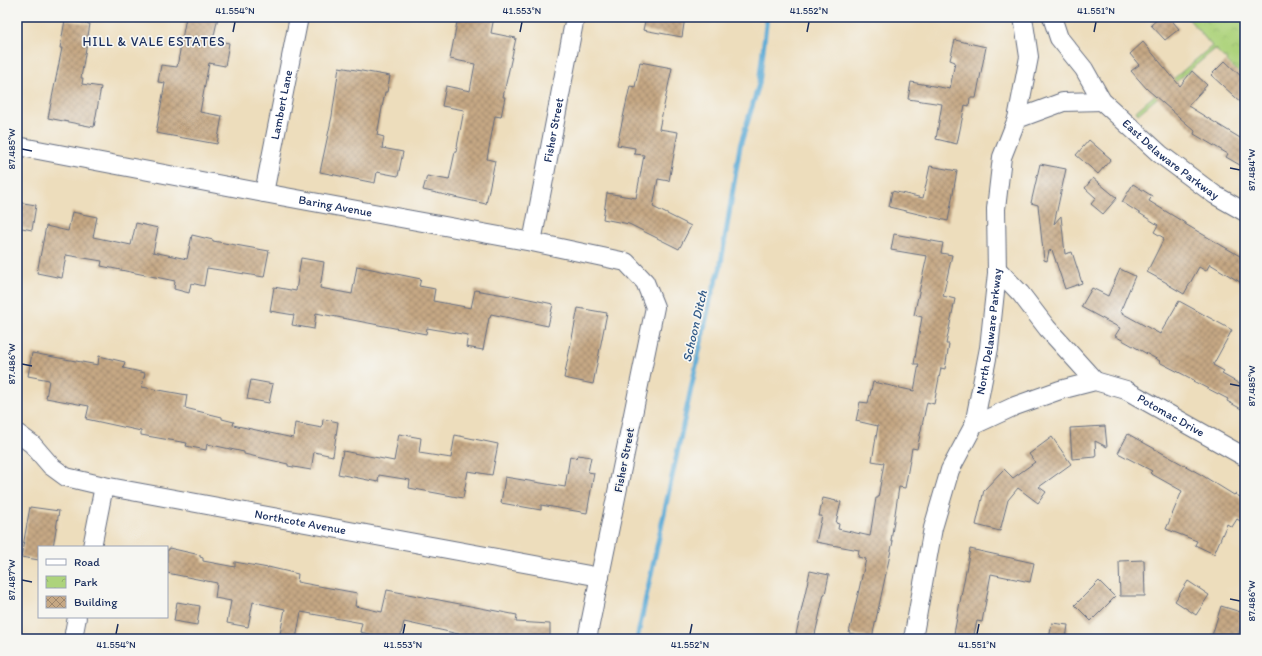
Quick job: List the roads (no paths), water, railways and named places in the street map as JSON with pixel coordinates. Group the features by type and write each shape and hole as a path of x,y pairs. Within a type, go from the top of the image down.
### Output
{"street":[{"name":"Lambert Lane","path":"264,194 299,17"},
{"name":"Fisher Street","path":"532,242 574,17"},
{"name":"North Delaware Parkway","path":"913,639 933,528 950,470 974,425 989,348 997,269 996,209 1002,157 1017,119 1029,56 1023,17"},
{"name":"East Delaware Parkway","path":"1052,17 1059,38 1084,69 1102,100 1160,154 1215,195 1245,212"},
{"path":"1017,119 1063,102 1102,100"},
{"name":"Baring Avenue","path":"17,146 264,194 532,242 626,262 645,282"},
{"path":"974,425 1015,406 1060,390 1095,381 1047,328 1021,294 997,269"},
{"name":"Fisher Street","path":"587,639 655,307 645,282"},
{"name":"Potomac Drive","path":"1095,381 1126,390 1245,457"},
{"name":"Northcote Avenue","path":"17,433 32,444 51,466 66,477 104,486 600,577"},
{"path":"92,546 104,486"},
{"path":"76,639 74,633 78,618"}],"waterway":[{"name":"Schoon Ditch","path":"637,639 711,296 720,269 740,146 759,84 767,17"}],"district":[{"name":"HILL & VALE ESTATES","path":"154,41"}]}
